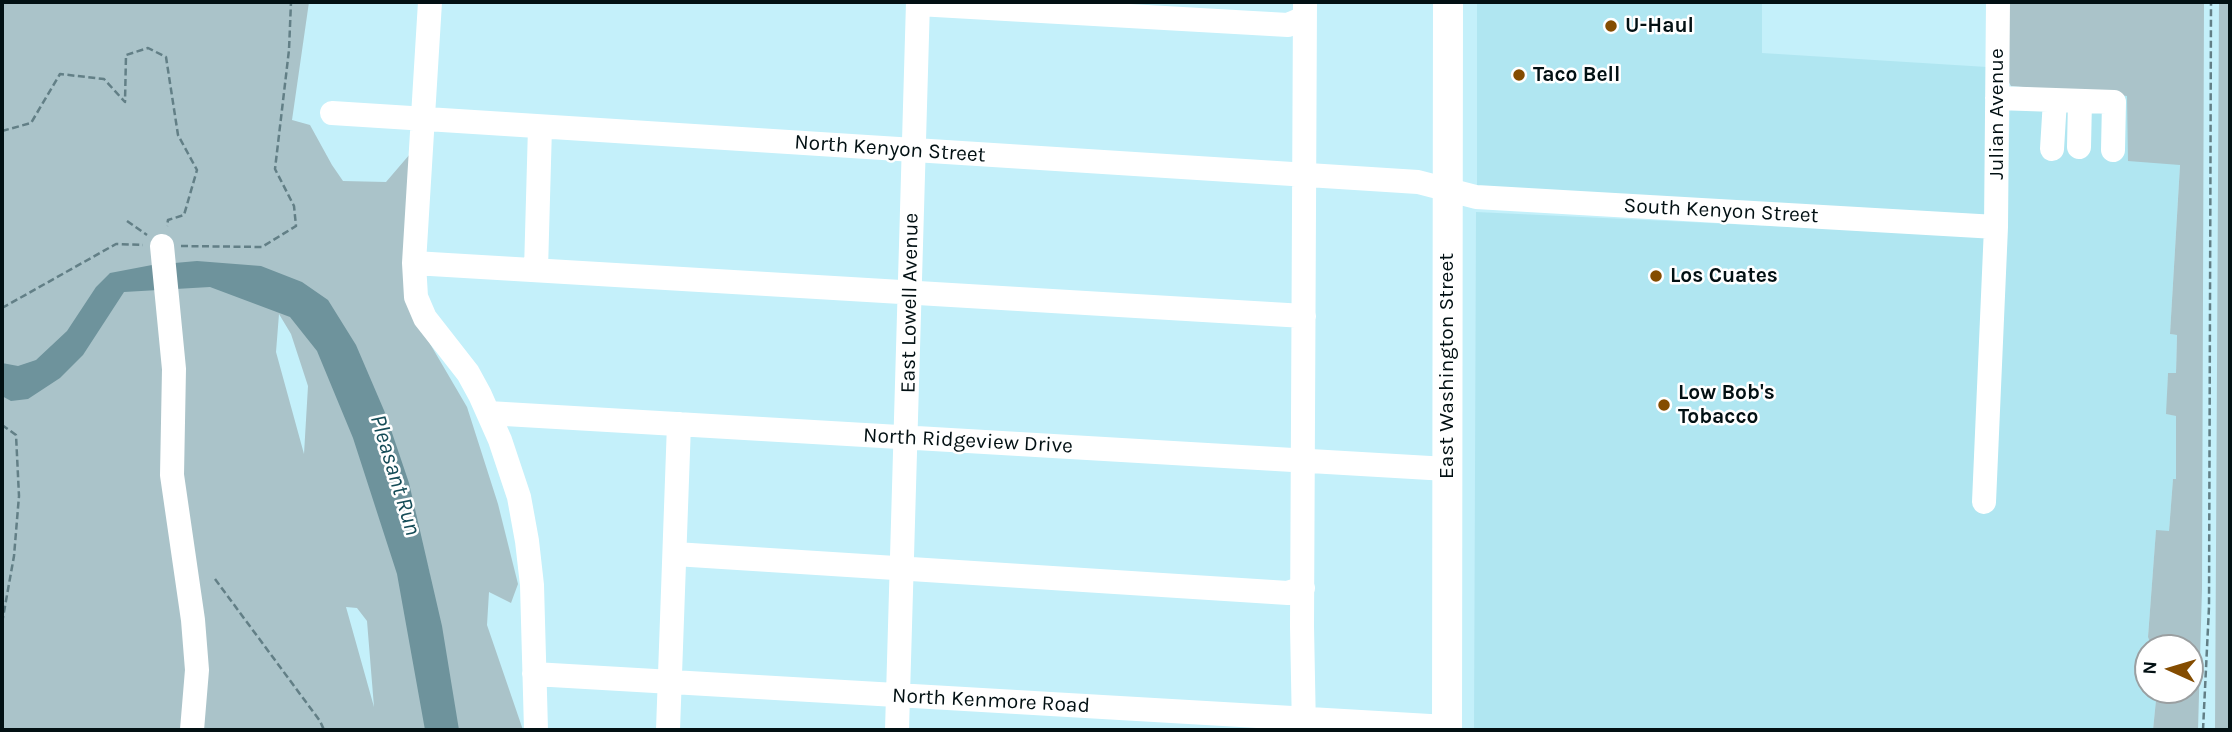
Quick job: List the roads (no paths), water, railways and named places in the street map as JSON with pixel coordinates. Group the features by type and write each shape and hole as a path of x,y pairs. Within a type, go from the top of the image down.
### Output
{"main road":[{"name":"East Washington Street","path":"1447,729 1448,2"}],"street":[{"path":"430,2 414,263 416,297 425,318 468,373 488,412 510,468 524,526 532,585 536,730"},
{"name":"Julian Avenue","path":"1984,502 1996,227 1998,2"},
{"path":"918,3 1287,25 1304,10"},
{"name":"East Lowell Avenue","path":"897,730 918,3"},
{"path":"1304,10 1301,626 1304,725"},
{"path":"1997,99 2114,102 2113,150"},
{"path":"2052,149 2055,100"},
{"path":"2079,147 2080,101"},
{"name":"North Kenyon Street","path":"332,113 1418,182 1447,189"},
{"path":"536,270 540,127"},
{"name":"South Kenyon Street","path":"1447,189 1470,197 1996,227"},
{"path":"163,252 165,296 174,369 172,475 193,620 197,670 192,730"},
{"path":"414,263 1304,316"},
{"name":"North Ridgeview Drive","path":"488,412 1447,469"},
{"path":"668,730 679,424"},
{"path":"675,554 1288,593 1303,588"},
{"name":"North Kenmore Road","path":"534,674 898,695 1304,725 1447,729"}],"water":[{"name":"Pleasant Run","path":"197,261 261,266 302,282 328,300 356,345 386,415 409,483 442,626 459,730 425,730 397,574 353,438 317,351 290,317 210,287 124,292 83,355 60,378 28,399 11,401 2,396 2,363 18,366 36,360 67,331 96,287 110,273 152,265"}],"place":[{"name":"U-Haul","path":"1611,26"},
{"name":"Taco Bell","path":"1519,75"},
{"name":"Los Cuates","path":"1656,276"},
{"name":"Low Bob's Tobacco","path":"1664,405"}]}
